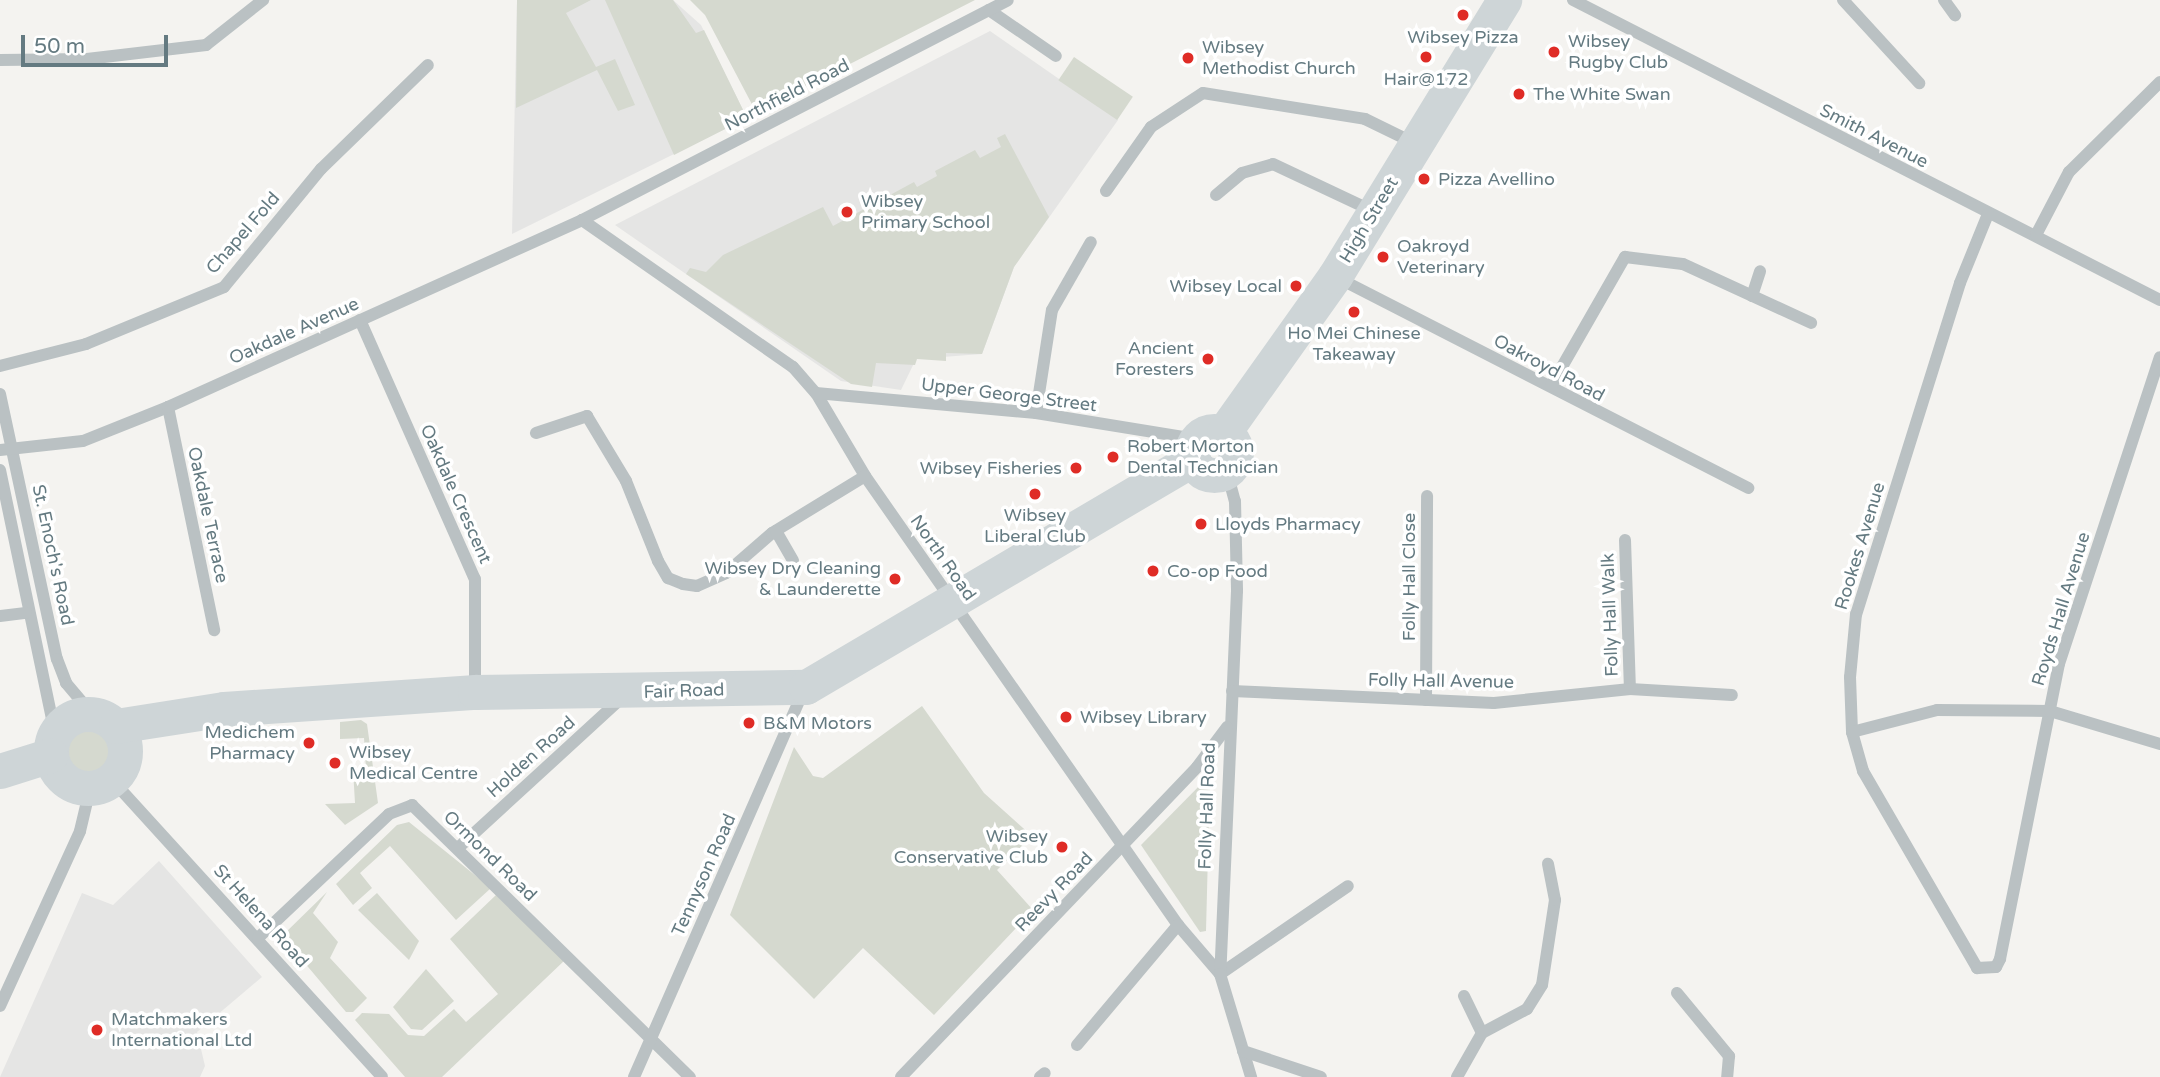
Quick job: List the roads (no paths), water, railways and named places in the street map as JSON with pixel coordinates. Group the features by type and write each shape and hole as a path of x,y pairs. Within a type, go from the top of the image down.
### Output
{"main road":[{"name":"High Street","path":"1204,444 1335,276 1504,0"},
{"path":"1204,444 1209,475 1227,472"},
{"name":"Fair Road","path":"104,720 475,692 628,693 806,687 953,603 1204,444"},
{"path":"0,772 53,745 73,718 104,720 125,752 101,784 64,779 53,745"}],"street":[{"path":"0,60 87,59 206,45 263,0"},
{"name":"Northfield Road","path":"582,220 1008,0"},
{"name":"Smith Avenue","path":"1573,0 2160,300"},
{"path":"1843,0 1919,83"},
{"path":"1944,0 1955,15"},
{"path":"989,10 1056,56"},
{"name":"Chapel Fold","path":"0,366 86,344 224,287 321,169 428,65"},
{"path":"2036,235 2068,172 2160,82"},
{"path":"1106,191 1151,127 1203,93 1365,119 1417,144"},
{"path":"1216,195 1242,173 1273,164 1373,211"},
{"name":"Rookes Avenue","path":"1988,214 1960,283 1856,614 1852,732 1863,771 1976,968 1996,967 2000,959"},
{"name":"Oakdale Avenue","path":"7,449 83,441 168,407 582,220"},
{"name":"North Road","path":"582,220 793,367 816,393 865,477 1178,925 1220,974"},
{"path":"1036,413 1052,310 1091,242"},
{"path":"1551,386 1625,257 1683,264 1811,323"},
{"path":"1752,296 1760,271"},
{"name":"Oakroyd Road","path":"1335,276 1748,488"},
{"name":"Oakdale Crescent","path":"360,320 475,579 475,692"},
{"name":"Royds Hall Avenue","path":"2000,959 2059,664 2160,357"},
{"name":"Upper George Street","path":"816,393 1036,413 1204,444"},
{"name":"St. Enoch's Road","path":"0,394 7,449 57,659 66,683 104,720"},
{"name":"Oakdale Terrace","path":"168,407 214,630"},
{"path":"536,433 587,416 625,481 658,561 668,578 697,586 726,573 776,531 865,477"},
{"name":"St. Enoch's Road","path":"0,470 53,745"},
{"name":"Folly Hall Road","path":"1227,472 1237,522 1232,691 1227,727 1220,974 1251,1077"},
{"name":"Folly Hall Close","path":"1426,700 1427,496"},
{"path":"776,531 793,561"},
{"name":"Folly Hall Walk","path":"1625,540 1630,689"},
{"path":"0,616 26,613"},
{"name":"Tennyson Road","path":"634,1077 806,687"},
{"name":"Folly Hall Avenue","path":"1232,691 1494,703 1630,689 1732,695"},
{"name":"Holden Road","path":"458,848 628,693"},
{"path":"1852,732 1937,710 2050,711 2160,744"},
{"name":"Reevy Road","path":"901,1077 1124,846 1227,727"},
{"path":"0,1006 101,784"},
{"name":"St Helena Road","path":"101,784 258,938 382,1077"},
{"name":"Ormond Road","path":"258,938 389,814 412,805 690,1077"},
{"path":"1457,1077 1482,1033 1527,1009 1542,985 1555,900 1548,864"},
{"path":"1220,974 1348,886"},
{"path":"1077,1045 1178,925"},
{"path":"1677,993 1729,1056 1727,1077"},
{"path":"1464,996 1482,1033"},
{"path":"1243,1051 1321,1077"}],"place":[{"name":"Wibsey Pizza","path":"1463,15"},
{"name":"Wibsey Rugby Club","path":"1554,52"},
{"name":"Hair@172","path":"1426,57"},
{"name":"Wibsey Methodist Church","path":"1188,58"},
{"name":"The White Swan","path":"1519,94"},
{"name":"Pizza Avellino","path":"1424,179"},
{"name":"Wibsey Primary School","path":"847,212"},
{"name":"Oakroyd Veterinary","path":"1383,257"},
{"name":"Wibsey Local","path":"1296,286"},
{"name":"Ho Mei Chinese Takeaway","path":"1354,312"},
{"name":"Ancient Foresters","path":"1208,359"},
{"name":"Robert Morton Dental Technician","path":"1113,457"},
{"name":"Wibsey Fisheries","path":"1076,468"},
{"name":"Wibsey Liberal Club","path":"1035,494"},
{"name":"Lloyds Pharmacy","path":"1201,524"},
{"name":"Co-op Food","path":"1153,571"},
{"name":"Wibsey Dry Cleaning & Launderette","path":"895,579"},
{"name":"Wibsey Library","path":"1066,717"},
{"name":"B&M Motors","path":"749,723"},
{"name":"Medichem Pharmacy","path":"309,743"},
{"name":"Wibsey Medical Centre","path":"335,763"},
{"name":"Wibsey Conservative Club","path":"1062,847"},
{"name":"Matchmakers International Ltd","path":"97,1030"}]}
